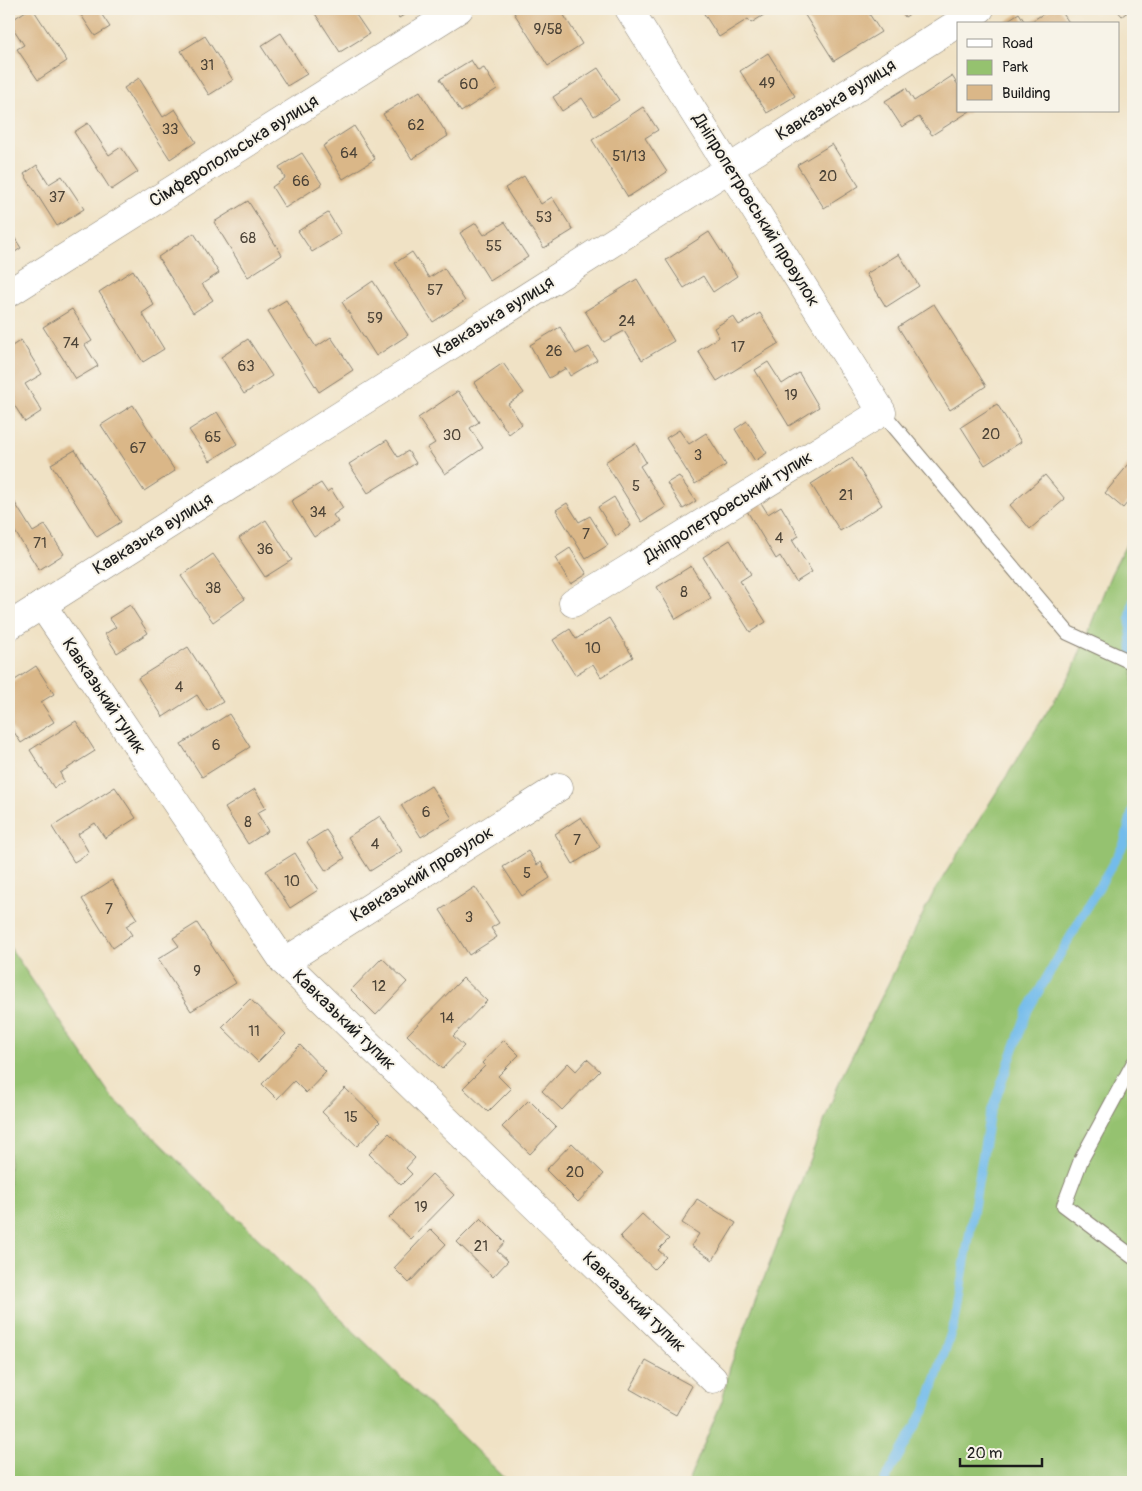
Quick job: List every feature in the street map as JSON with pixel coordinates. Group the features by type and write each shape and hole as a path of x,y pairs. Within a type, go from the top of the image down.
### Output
{"street":[{"name":"Сімферопольська вулиця","path":"9,293 459,9"},
{"name":"Дніпропетровський провулок","path":"629,9 882,412"},
{"name":"Кавказька вулиця","path":"960,22 980,9"},
{"name":"Кавказька вулиця","path":"9,626 957,24"},
{"name":"Дніпропетровський тупик","path":"573,603 882,412"},
{"name":"Кавказький тупик","path":"42,605 284,962 713,1379"},
{"name":"Кавказький провулок","path":"284,962 559,787"}],"lane":[{"path":"882,412 1068,633 1133,663"},
{"path":"1133,1064 1081,1160 1064,1205 1133,1257"}],"green space":[{"path":"1133,531 1133,1482 688,1482 722,1401 730,1367 840,1080 935,890 1072,672 1111,574"},
{"path":"9,946 111,1096 509,1482 9,1482"}],"water":[{"path":"952,1475 970,1478 973,1482 932,1482"}],"building":[{"path":"29,9 33,9 67,61 38,80 17,49 24,45 9,22"},
{"path":"77,9 98,9 110,27 95,36"},
{"path":"312,9 334,9 337,12 342,9 352,9 369,34 340,52"},
{"path":"393,9 414,9 399,18"},
{"path":"522,9 560,9 582,44 548,66 514,13"},
{"path":"701,9 772,10 751,23 748,19 719,37"},
{"path":"801,9 866,9 881,32 834,61"},
{"path":"900,9 918,9 905,17"},
{"path":"1051,9 1060,9 1069,22 1030,22"},
{"path":"1116,9 1132,9 1122,16"},
{"path":"1019,13 1025,22 1005,22"},
{"path":"281,33 307,74 287,86 261,46"},
{"path":"205,36 233,80 209,95 181,51"},
{"path":"768,53 795,96 767,113 740,71"},
{"path":"471,60 478,71 484,68 497,89 461,112 440,79"},
{"path":"598,68 619,100 594,116 582,98 562,111 553,97"},
{"path":"952,76 957,84 957,112 968,112 932,135 919,117 902,127 885,101 906,88 914,101"},
{"path":"139,78 163,117 175,109 196,142 170,159 124,88"},
{"path":"420,91 448,136 412,159 383,114"},
{"path":"643,107 658,130 645,138 667,172 628,197 592,140"},
{"path":"88,123 109,155 121,147 138,172 111,190 74,132"},
{"path":"354,126 375,159 343,179 323,146"},
{"path":"832,144 859,186 824,208 797,165"},
{"path":"302,153 322,184 285,208 272,187 285,178 279,167"},
{"path":"37,165 49,184 62,176 84,209 57,226 24,174"},
{"path":"524,176 541,204 552,197 573,230 544,248 505,188"},
{"path":"248,201 282,255 248,277 214,222"},
{"path":"328,213 341,234 312,252 298,231"},
{"path":"505,222 528,257 490,281 460,233 476,223 484,235"},
{"path":"9,229 21,248 9,256"},
{"path":"709,232 737,276 713,292 703,276 684,288 666,260"},
{"path":"194,233 219,273 202,284 213,300 193,313 158,257"},
{"path":"412,252 429,278 444,268 465,301 433,322 395,263"},
{"path":"899,254 919,286 886,307 866,274"},
{"path":"133,270 154,305 142,313 164,349 143,362 99,292"},
{"path":"637,279 674,341 642,360 624,331 604,342 585,311"},
{"path":"373,281 408,335 376,356 342,302"},
{"path":"286,300 316,347 331,337 353,370 319,392 268,311"},
{"path":"934,304 986,386 950,410 898,327"},
{"path":"72,309 92,341 85,345 98,366 76,379 43,327"},
{"path":"760,313 779,343 717,381 698,351 719,337 714,328 733,316 739,325"},
{"path":"560,327 576,354 589,347 597,360 570,376 566,368 549,378 530,345"},
{"path":"248,339 272,376 244,394 221,357"},
{"path":"21,340 42,374 25,384 42,411 25,422 9,397 9,348"},
{"path":"768,362 782,384 799,373 819,407 789,426 755,370"},
{"path":"503,363 524,393 508,404 522,424 509,434 474,383"},
{"path":"458,391 479,422 470,428 483,448 445,474 427,448 435,443 418,418"},
{"path":"997,404 1021,442 985,465 961,427"},
{"path":"133,405 175,471 144,491 101,425"},
{"path":"217,412 237,444 210,461 189,430"},
{"path":"747,421 767,453 755,461 735,429"},
{"path":"679,430 689,444 706,433 726,465 695,484 666,438"},
{"path":"387,440 398,457 408,451 416,463 368,493 349,464"},
{"path":"635,443 646,462 640,466 666,507 642,522 605,462"},
{"path":"75,450 121,522 97,537 51,464"},
{"path":"852,458 882,505 840,531 811,484"},
{"path":"1133,459 1133,496 1123,508 1105,493"},
{"path":"1045,475 1065,499 1030,529 1010,505"},
{"path":"679,476 696,501 683,509 667,483"},
{"path":"321,483 327,492 331,489 343,508 333,515 338,522 314,537 291,501"},
{"path":"10,495 33,532 45,525 64,554 39,570 9,522"},
{"path":"614,497 631,526 616,536 598,507"},
{"path":"758,498 768,514 781,506 799,536 792,540 812,572 796,582 780,556 776,559 744,506"},
{"path":"567,503 579,522 590,516 608,545 586,559 556,510"},
{"path":"266,520 292,560 265,577 239,538"},
{"path":"730,540 751,574 740,581 766,622 750,632 703,557"},
{"path":"570,548 587,574 571,584 555,558"},
{"path":"213,554 245,599 213,622 181,576"},
{"path":"691,566 711,598 676,619 657,587"},
{"path":"130,605 148,633 117,653 105,634 116,627 109,618"},
{"path":"609,618 633,657 601,677 593,664 575,675 553,640 570,629 576,639"},
{"path":"188,647 223,702 207,711 197,695 163,717 138,678"},
{"path":"36,666 54,694 41,702 54,722 21,743 9,724 9,684"},
{"path":"229,714 250,747 202,777 181,744"},
{"path":"76,721 95,751 60,773 64,781 54,788 30,750"},
{"path":"431,786 452,818 421,837 401,805"},
{"path":"115,787 136,818 105,838 95,823 78,834 89,853 74,862 52,827"},
{"path":"255,789 266,808 257,813 268,831 248,844 225,808"},
{"path":"380,816 402,851 370,871 348,837"},
{"path":"581,817 600,847 573,864 555,834"},
{"path":"326,830 345,858 326,871 307,842"},
{"path":"528,851 537,865 541,862 550,878 522,896 503,867"},
{"path":"295,853 318,890 290,908 266,871"},
{"path":"112,880 137,919 126,926 132,935 113,948 82,899"},
{"path":"475,887 499,923 491,928 497,937 469,955 440,910"},
{"path":"197,923 236,983 191,1011 158,959 179,946 173,938"},
{"path":"382,958 407,982 376,1015 351,990"},
{"path":"463,978 487,1001 453,1036 464,1046 442,1069 407,1035"},
{"path":"250,999 286,1034 258,1062 222,1027"},
{"path":"504,1040 519,1055 498,1076 511,1089 488,1112 463,1088 485,1066 482,1063"},
{"path":"300,1045 326,1072 306,1093 294,1081 277,1099 262,1084"},
{"path":"587,1059 600,1071 562,1110 542,1091 568,1063 576,1071"},
{"path":"345,1088 380,1122 357,1146 322,1112"},
{"path":"529,1100 556,1127 530,1154 502,1127"},
{"path":"389,1133 415,1158 406,1168 412,1174 401,1185 369,1154"},
{"path":"572,1143 604,1174 578,1202 546,1170"},
{"path":"432,1174 454,1195 411,1239 389,1218"},
{"path":"697,1199 736,1223 713,1260 691,1246 699,1234 682,1223"},
{"path":"642,1214 669,1239 658,1250 666,1257 654,1269 620,1237"},
{"path":"481,1218 505,1242 497,1251 508,1261 493,1277 457,1242"},
{"path":"431,1229 446,1244 409,1283 394,1268"},
{"path":"646,1361 692,1386 676,1415 630,1389"}],"waterway":[{"path":"1133,602 1130,619 1133,657"},
{"path":"884,1482 926,1408 955,1321 989,1118 1028,1010 1124,844 1133,809"}]}
